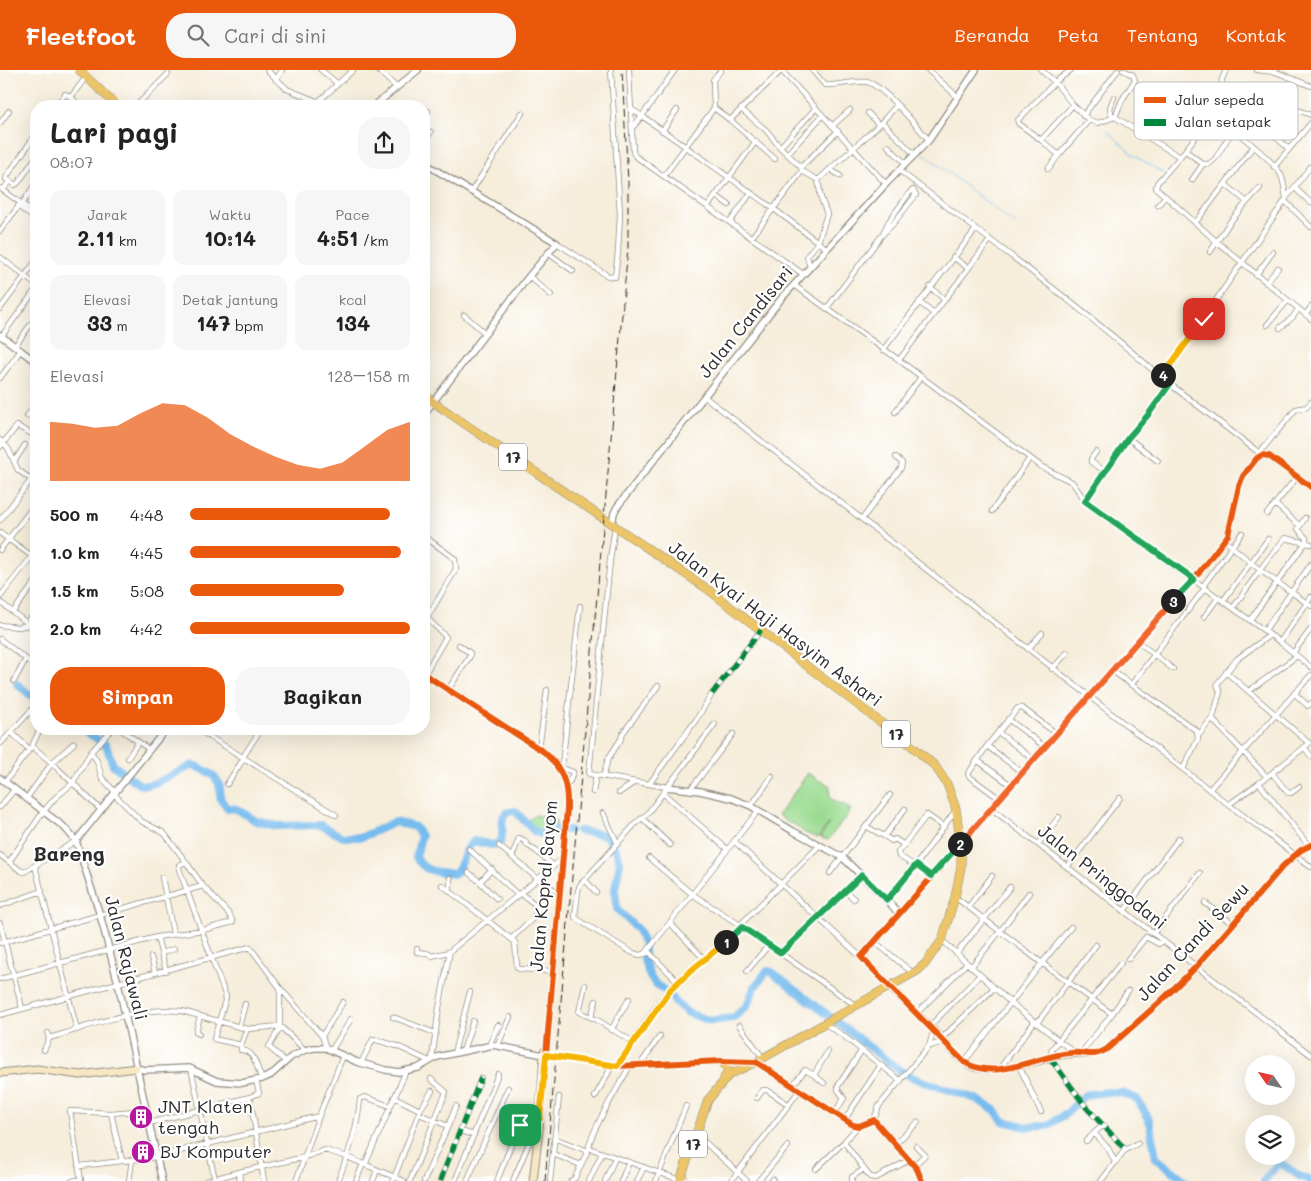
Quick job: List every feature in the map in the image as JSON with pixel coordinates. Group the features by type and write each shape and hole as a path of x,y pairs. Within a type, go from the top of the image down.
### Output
{"highway":[{"path":"79,70 108,100"},
{"name":"17","path":"430,399 433,402"},
{"name":"Jalan Kyai Haji Hasyim Ashari","path":"433,402 706,588 925,756 944,779 956,809 962,867 956,897 942,940 925,964 913,973 760,1060"},
{"name":"17","path":"682,1180 706,1103 729,1075 760,1060"},
{"path":"721,1061 728,1071 722,1082"}],"main road":[{"path":"533,1181 539,1134 545,1055"},
{"path":"0,1073 37,1069 80,1075 136,1068"}],"street":[{"path":"267,70 276,80 293,92 313,100"},
{"path":"276,80 282,70"},
{"path":"321,70 338,84"},
{"path":"320,100 353,70"},
{"path":"378,70 396,87"},
{"path":"381,100 418,70"},
{"path":"430,167 557,242 608,276 614,276 618,252 620,214 611,70"},
{"path":"629,70 635,156 803,274"},
{"path":"633,127 675,70"},
{"path":"664,176 714,108 713,80 720,70"},
{"path":"730,120 781,70 886,184"},
{"path":"812,70 825,85 845,82 869,82 897,105 929,140"},
{"path":"928,70 958,97"},
{"name":"Jalan Candisari","path":"614,526 614,513 617,507 810,267 822,245 900,171 929,140 976,70"},
{"path":"1041,70 1054,82 1083,116 1100,123 1113,117 1135,80 1133,75 1124,70"},
{"path":"1059,155 1042,140 1020,125 1018,121 1054,82 1071,70"},
{"path":"1083,116 1118,70"},
{"path":"1222,82 1226,70"},
{"path":"1258,70 1277,71 1311,85"},
{"path":"142,100 168,74"},
{"path":"71,97 86,76"},
{"path":"60,100 65,94 74,100"},
{"path":"1114,97 1110,108 1113,117 1134,130"},
{"path":"818,180 880,124 897,105"},
{"path":"1042,140 1072,105"},
{"path":"714,108 756,141 775,160"},
{"path":"780,147 816,108"},
{"path":"632,109 822,245"},
{"path":"741,109 766,130 801,169 818,180 821,198 827,214 822,245 807,256 810,267"},
{"path":"0,123 9,110"},
{"path":"662,131 677,110"},
{"path":"832,126 850,110"},
{"path":"1298,110 1311,115"},
{"path":"471,192 522,113"},
{"path":"868,113 917,153"},
{"path":"787,154 822,116"},
{"path":"1048,169 1090,120"},
{"path":"1298,138 1311,123"},
{"path":"752,237 801,169 838,131"},
{"path":"1152,140 1180,157"},
{"path":"1194,140 1155,186 1156,188 1216,242 1311,319"},
{"path":"1186,151 1206,165 1213,162 1227,140"},
{"path":"1245,140 1281,176 1285,200 1311,227"},
{"path":"1279,140 1289,149"},
{"path":"1274,167 1297,140"},
{"path":"708,206 756,141"},
{"path":"30,143 6,179 15,185 30,166"},
{"path":"888,146 906,164"},
{"path":"1196,222 1253,147"},
{"path":"1192,180 1203,164"},
{"path":"830,169 840,176"},
{"path":"1162,378 1285,200 1310,169"},
{"path":"900,171 1261,454 1269,456 1310,485"},
{"path":"10,182 2,189 30,214"},
{"path":"1224,184 1247,202"},
{"path":"827,308 882,235 889,221 910,192 912,190 915,192 919,187"},
{"path":"1210,252 1230,222 1260,188"},
{"path":"1295,188 1311,203"},
{"path":"0,231 30,191"},
{"path":"730,222 750,194"},
{"path":"715,195 729,205"},
{"path":"1158,205 1164,197"},
{"path":"20,204 30,210"},
{"path":"884,350 930,287 976,229"},
{"path":"899,360 990,240"},
{"path":"430,406 557,242"},
{"path":"1256,274 1273,252"},
{"path":"548,253 573,271"},
{"path":"953,257 968,268"},
{"path":"0,258 30,280"},
{"path":"1266,283 1278,268"},
{"path":"0,309 30,269"},
{"path":"529,276 551,295"},
{"path":"794,285 899,360 1048,471 1072,482 1085,501 1265,630 1311,666"},
{"path":"930,287 944,299"},
{"path":"30,297 1,336 30,357"},
{"path":"1267,325 1288,300"},
{"path":"919,302 934,314"},
{"path":"1306,314 1311,307"},
{"path":"1280,328 1292,318 1298,309"},
{"path":"464,315 485,333"},
{"path":"14,346 30,325"},
{"path":"0,378 21,350"},
{"path":"895,412 921,377"},
{"path":"1085,501 1104,471 1170,384"},
{"path":"705,398 1052,669 1311,867"},
{"path":"861,957 992,809 1111,670 1194,579 1224,540 1230,529 1239,486 1243,476 1296,409 1307,407 1311,402"},
{"path":"27,416 30,412"},
{"path":"30,433 18,426 1,443 20,472 30,479"},
{"path":"1128,438 1158,461"},
{"path":"14,462 25,446"},
{"path":"1096,452 1091,462 1104,471"},
{"path":"862,519 901,468 902,464 896,457"},
{"path":"992,511 1030,458"},
{"path":"1267,514 1297,476"},
{"path":"0,520 30,481"},
{"path":"1275,504 1300,526"},
{"path":"0,550 30,511"},
{"path":"1305,518 1298,530 1306,538 1307,542"},
{"path":"614,526 589,774 690,790 738,800 842,858 862,875 899,914"},
{"path":"0,533 30,554"},
{"path":"1131,686 1242,533"},
{"path":"1233,608 1285,538 1307,542"},
{"path":"1204,616 1251,562 1268,539"},
{"path":"1224,540 1260,570 1311,606"},
{"path":"430,541 455,560 456,569 430,612"},
{"path":"1250,620 1307,542"},
{"path":"0,597 30,562"},
{"path":"1265,630 1311,564"},
{"path":"13,612 30,589"},
{"path":"1280,642 1311,597"},
{"path":"0,602 26,624"},
{"path":"566,785 570,781 573,772 562,771 580,606"},
{"path":"26,624 30,619"},
{"path":"430,623 446,637 430,665"},
{"path":"0,625 18,627 30,624"},
{"path":"1249,691 1295,654 1311,629"},
{"path":"649,784 696,720 712,694 761,630"},
{"path":"1028,649 1042,633"},
{"path":"1183,769 1198,736 1212,716 1220,692 1217,685 1237,658 1270,635"},
{"path":"0,639 30,662"},
{"path":"1137,641 1173,669"},
{"path":"448,690 470,656 470,653 459,645"},
{"path":"1052,669 1066,653"},
{"path":"14,681 26,659"},
{"path":"1111,670 1131,686 1195,729 1198,736"},
{"path":"1226,672 1310,742 1259,784 1228,805"},
{"path":"1209,790 1311,675"},
{"name":"Jalan Kopral Sayom","path":"430,679 539,748 562,771 568,799 545,1055"},
{"path":"603,777 608,759 623,733 658,686"},
{"path":"539,748 547,690"},
{"path":"1294,693 1308,706 1311,702"},
{"path":"1000,799 969,776 969,772 1008,719 1018,708 1021,708 1057,734"},
{"path":"0,744 30,712"},
{"path":"1212,716 1267,777"},
{"path":"1008,719 1045,747"},
{"path":"678,982 645,953 631,952 575,917 578,891 585,880 663,793 714,724"},
{"path":"11,732 52,763 101,810"},
{"path":"998,732 1034,760"},
{"path":"690,790 733,734"},
{"path":"37,735 31,747 2,780 64,827 74,839"},
{"path":"9,862 43,812 59,794 72,784 91,752 105,735"},
{"path":"128,735 150,750"},
{"path":"0,855 22,872 35,866 74,839 115,794 161,735"},
{"path":"207,735 336,815"},
{"path":"227,784 257,735"},
{"path":"128,758 138,742"},
{"path":"26,799 52,763 74,744"},
{"path":"987,746 1023,773"},
{"path":"1304,747 1311,756"},
{"path":"0,979 173,933 203,930 233,922 229,914 203,886 164,832 141,820 115,794 102,778 97,761 91,752"},
{"path":"977,760 1012,786"},
{"path":"1272,773 1288,793 1299,787"},
{"path":"592,792 596,775"},
{"path":"751,806 772,776"},
{"path":"619,793 635,782"},
{"path":"1259,784 1310,845"},
{"path":"0,808 14,790"},
{"path":"663,793 727,849"},
{"path":"830,873 890,794"},
{"path":"1067,867 1120,798"},
{"path":"884,835 905,809"},
{"path":"887,900 916,865 956,809"},
{"name":"Jalan Pringgodani","path":"992,809 1311,1055"},
{"path":"645,953 758,811"},
{"path":"603,813 617,845"},
{"path":"931,876 898,854 927,815 944,827"},
{"path":"1038,844 1059,817"},
{"path":"642,818 670,845"},
{"path":"866,826 876,833 884,835 891,840 895,839 904,845"},
{"path":"512,857 518,838 525,841 527,846 554,866"},
{"path":"1124,911 1179,838"},
{"name":"Jalan Rajawali","path":"74,839 100,914 118,983 162,1181"},
{"path":"734,841 861,957 888,987 931,1027 964,1062 1071,927"},
{"name":"Jalan Candi Sewu","path":"964,1062 980,1069 1000,1068 1019,1066 1078,1053 1097,1055 1107,1050 1197,968 1294,855 1310,845"},
{"path":"499,846 538,879 559,893"},
{"path":"595,1097 671,989 725,944 819,846"},
{"path":"469,849 519,894 540,908 532,919 511,939"},
{"path":"649,858 692,894 781,953 855,1006"},
{"path":"417,948 417,952 427,953 432,956 449,952 562,859"},
{"path":"186,862 181,864 179,868 226,997 214,1039 241,1045"},
{"path":"35,866 76,1030"},
{"path":"480,882 492,869"},
{"path":"469,873 497,899"},
{"path":"1153,934 1200,873"},
{"path":"781,953 862,875"},
{"path":"969,906 992,876"},
{"path":"162,877 173,933"},
{"path":"450,878 450,891"},
{"path":"585,880 596,892"},
{"path":"442,885 516,944 516,967 519,969 552,971"},
{"path":"2,943 203,886"},
{"path":"957,953 1010,887"},
{"path":"845,890 854,898"},
{"path":"0,906 42,891"},
{"path":"916,1013 969,965 1001,930 1028,893"},
{"path":"956,897 1112,1014"},
{"path":"1205,902 1233,924"},
{"path":"0,923 2,943 22,1008"},
{"path":"670,923 705,960"},
{"path":"157,937 166,971"},
{"path":"1128,959 1146,937 1159,944 1162,941"},
{"path":"942,940 1012,1003 1078,1053 1112,1014 1128,991"},
{"path":"875,942 913,973"},
{"path":"1000,1068 1096,945"},
{"path":"747,971 768,946"},
{"path":"0,1014 250,947 280,988 322,1036 328,1050"},
{"path":"161,953 174,949"},
{"path":"430,1060 449,952"},
{"path":"151,957 155,972"},
{"path":"1121,963 1050,1052 1050,1058 1086,1107 1126,1150"},
{"path":"819,1166 858,1126 874,1120 879,1106 929,1046 932,1036 931,1027 980,975"},
{"path":"586,985 578,1010 580,1013 633,1042"},
{"path":"280,988 280,1026 269,1048 286,1062"},
{"path":"942,1038 994,988"},
{"path":"454,1053 470,992"},
{"path":"611,1030 629,999"},
{"path":"590,1017 596,1001"},
{"path":"322,1036 343,1002"},
{"path":"239,1027 245,1004"},
{"path":"44,1050 48,1038 126,1016 171,1010 247,1029 280,1026 305,1050"},
{"path":"199,1034 196,1032 200,1016"},
{"path":"393,1017 436,1032"},
{"path":"498,1045 510,1017"},
{"path":"328,1050 350,1019"},
{"path":"463,1051 472,1021"},
{"path":"827,1022 881,1065 902,1079"},
{"path":"489,1046 498,1025"},
{"path":"739,1025 760,1060 792,1086 858,1126"},
{"path":"150,1123 200,1111 259,1093 259,1080 255,1059 245,1050 241,1050 247,1029"},
{"path":"640,1065 660,1036"},
{"path":"361,1063 373,1039 397,1046 430,1060"},
{"path":"929,1046 939,1043 951,1048"},
{"path":"136,1068 145,1070 191,1068 222,1083 242,1083 259,1080 271,1075 291,1057 305,1050 328,1050 361,1063 392,1072 418,1068 430,1060 454,1053 498,1045 545,1055 615,1066 760,1060"},
{"path":"835,1113 844,1098 838,1090 838,1086 862,1050"},
{"path":"814,1075 828,1051"},
{"path":"296,1181 342,1056"},
{"path":"845,1119 881,1065"},
{"path":"571,1181 575,1178 589,1150 589,1144 598,1124 630,1066"},
{"path":"1019,1066 1041,1112"},
{"path":"191,1068 215,1180"},
{"path":"792,1086 805,1070 824,1082"},
{"path":"356,1181 406,1071"},
{"path":"455,1181 498,1074"},
{"path":"440,1181 481,1078"},
{"path":"410,1181 446,1092 430,1079"},
{"path":"467,1181 508,1088"},
{"path":"757,1098 763,1090 767,1090 789,1105"},
{"path":"394,1179 420,1112 432,1091"},
{"path":"731,1181 800,1091"},
{"path":"250,1097 264,1181"},
{"path":"394,1097 448,1126"},
{"path":"550,1181 559,1097"},
{"path":"338,1181 357,1122 361,1098 390,1106"},
{"path":"424,1181 456,1106"},
{"path":"656,1181 686,1106"},
{"path":"72,1181 81,1180 70,1111 111,1113 147,1110"},
{"path":"111,1113 122,1161"},
{"path":"80,1166 156,1157 319,1116"},
{"path":"497,1181 518,1127 523,1123 540,1119"},
{"path":"874,1120 914,1165 921,1178"},
{"path":"895,1144 918,1122"},
{"path":"1086,1141 1103,1124"},
{"path":"460,1131 484,1141"},
{"path":"1094,1133 1108,1148 1115,1162"},
{"path":"514,1181 530,1138 533,1134 539,1134"},
{"path":"696,1134 747,1181"},
{"path":"554,1138 682,1180"},
{"path":"844,1142 870,1177 876,1178 909,1160"},
{"path":"1101,1180 1126,1150 1138,1143"},
{"path":"758,1181 788,1146"},
{"path":"914,1165 925,1155 916,1146"},
{"path":"206,1181 305,1157 325,1150 364,1164 394,1179 404,1181"},
{"path":"589,1181 602,1153"},
{"path":"553,1154 581,1166"},
{"path":"605,1181 615,1158"},
{"path":"129,1181 132,1160"},
{"path":"621,1181 628,1162"},
{"path":"637,1181 644,1167"},
{"path":"852,1180 852,1177 864,1169"},
{"path":"373,1181 377,1170"},
{"path":"239,1172 240,1181"}],"green space":[{"path":"808,773 830,786 830,798 851,810 828,840 820,838 829,823 818,838 805,833 778,815"},
{"path":"536,815 556,820 556,825 548,832 540,833 534,831 529,825 528,820"}],"waterway":[{"path":"1107,130 1132,154 1163,173"},
{"path":"920,151 1016,225"},
{"path":"17,684 30,695"},
{"path":"91,735 106,745 113,765 140,785 158,782 193,765 214,776 219,785 220,799 227,808 237,809 256,821 277,826 320,825 343,837 362,837 395,822 415,827 421,836 416,857 423,866 432,871 455,874 470,844 474,841 492,845 500,843 503,818 509,812 515,811 535,832 541,834 552,830 570,830"},
{"path":"579,831 606,835 616,850 620,862 615,890 617,909 638,930 644,944 644,960 650,977 688,1013 711,1021 733,1018 747,1006 754,988 767,971 772,972 903,1073 976,1099 995,1110 1003,1121 1027,1127 1047,1126 1067,1113 1085,1095 1107,1092 1122,1093 1137,1099 1149,1119 1156,1158 1186,1181"},
{"path":"1264,1181 1279,1162 1299,1176 1311,1181"}],"railway":[{"path":"545,1181 628,247 628,182 622,70"}],"marked path":[{"path":"712,694 761,630"},
{"path":"1050,1058 1086,1107 1126,1150"},
{"path":"440,1181 481,1078"}],"cycle path":[{"path":"1311,487 1269,456 1262,455 1257,458 1243,476 1239,486 1228,535 1194,579 1111,670 992,809 861,957 964,1062 977,1067 1003,1069 1057,1055 1070,1053 1096,1054 1107,1049 1160,1002 1196,967 1283,866 1301,850 1311,845"},
{"path":"430,678 544,752 560,771 565,784 567,809 546,1055 617,1066 721,1061 756,1062 853,1125 859,1126 874,1120 917,1169 922,1181"}],"place":[{"name":"JNT Klaten tengah","path":"141,1117"},
{"name":"BJ Komputer","path":"143,1152"}],"district":[{"name":"Bareng","path":"69,854"}],"route":[{"path":"520,1125 530,1120 540,1119 546,1055 617,1066 671,989 694,968 722,947 742,927 781,953 862,875 887,900 916,865 931,876 992,809 1111,670 1194,579 1085,501 1104,471 1170,384 1162,378 1164,373 1204,319"}]}
